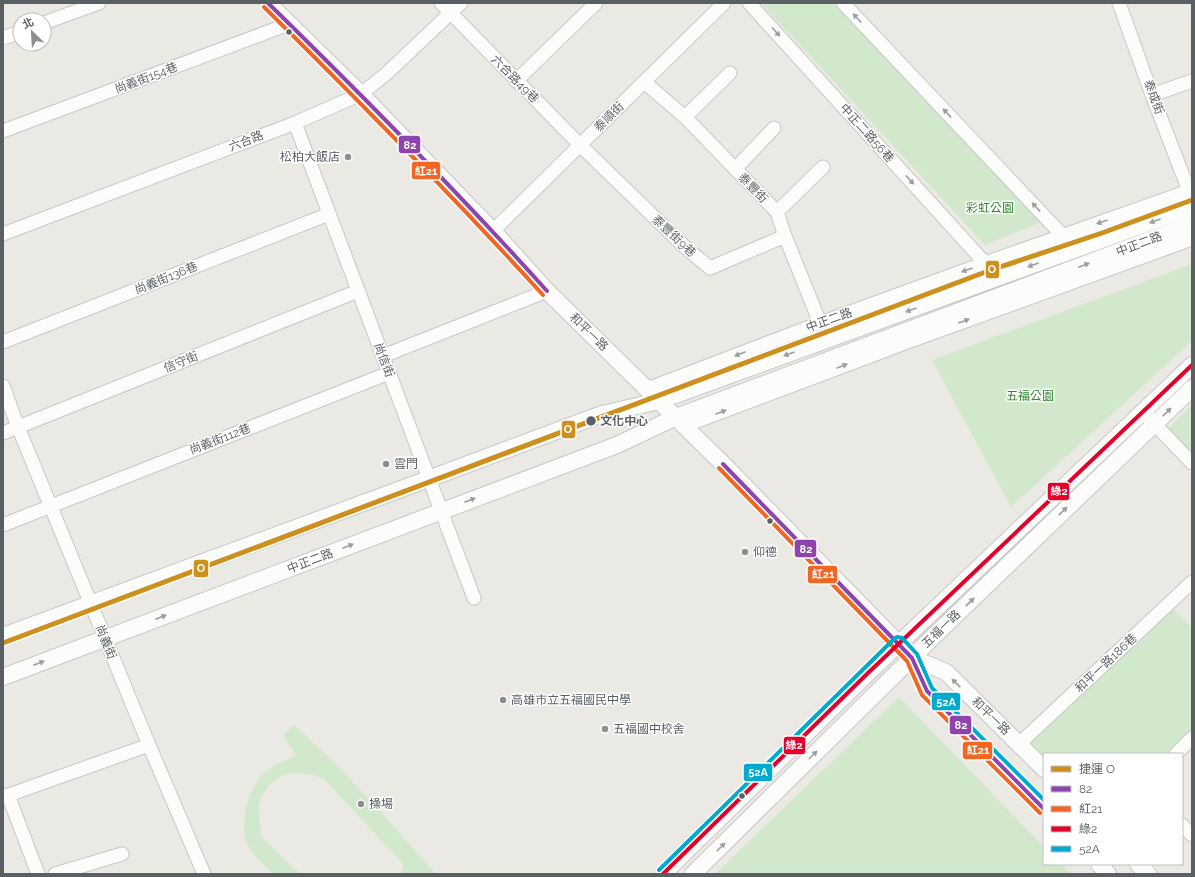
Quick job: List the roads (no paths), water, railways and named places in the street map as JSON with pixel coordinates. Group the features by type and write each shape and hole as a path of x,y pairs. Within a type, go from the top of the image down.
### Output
{"street":[{"path":"52,20 99,3"},
{"name":"和平一路","path":"268,3 361,94 493,230 547,291 805,547 898,643 912,658 927,691 1043,808"},
{"name":"六合路49巷","path":"441,3 580,145"},
{"name":"六合路","path":"3,234 295,123 361,94 386,74 460,3"},
{"path":"516,80 596,3"},
{"name":"泰順街","path":"493,230 724,3"},
{"name":"中正二路56巷","path":"749,3 985,263"},
{"path":"843,3 1063,236"},
{"name":"泰成街","path":"1119,3 1152,95 1191,191"},
{"name":"尚義街154巷","path":"3,131 289,24"},
{"path":"685,117 730,73"},
{"path":"1152,95 1192,80"},
{"name":"泰豐街","path":"644,82 685,117 777,212 785,236 820,323"},
{"name":"尚信街","path":"295,123 474,598"},
{"path":"735,170 774,128"},
{"name":"泰豐街9巷","path":"580,145 685,247 710,268 785,236"},
{"path":"777,212 823,167"},
{"name":"中正二路","path":"3,636 606,412 647,389 820,323 985,263 1191,191"},
{"name":"中正二路","path":"606,412 659,401 1192,207"},
{"name":"尚義街136巷","path":"3,342 329,214"},
{"name":"中正二路","path":"680,422 1192,224"},
{"name":"中正二路","path":"3,677 617,445 928,335 1192,239"},
{"name":"信守街","path":"3,433 358,291"},
{"path":"383,356 547,291"},
{"name":"五福一路","path":"663,874 898,643 1143,412 1190,372"},
{"name":"尚義街112巷","path":"3,525 389,373"},
{"name":"尚義街","path":"3,386 18,427 149,745 204,874"},
{"name":"五福一路","path":"693,874 912,658 1192,388"},
{"path":"1143,412 1192,463"},
{"name":"和平一路186巷","path":"1019,744 1192,582"},
{"name":"和平一路","path":"912,658 946,672 1043,768"},
{"path":"1177,753 1192,738"},
{"path":"38,874 6,796 149,745"},
{"path":"55,874 122,854"},
{"path":"1100,865 1108,874"},
{"path":"1139,865 1148,874"}],"metro line":[{"name":"O","path":"3,643 988,271 1102,233 1192,200"}],"place":[{"name":"松柏大飯店","path":"348,157"},
{"name":"文化中心","path":"591,421"},
{"name":"雲門","path":"386,464"},
{"name":"仰德","path":"745,552"},
{"name":"高雄市立五福國民中學","path":"503,700"},
{"name":"五福國中校舍","path":"605,729"},
{"name":"操場","path":"361,804"}],"park label":[{"name":"彩虹公園","path":"990,208"},
{"name":"五福公園","path":"1030,396"}]}
